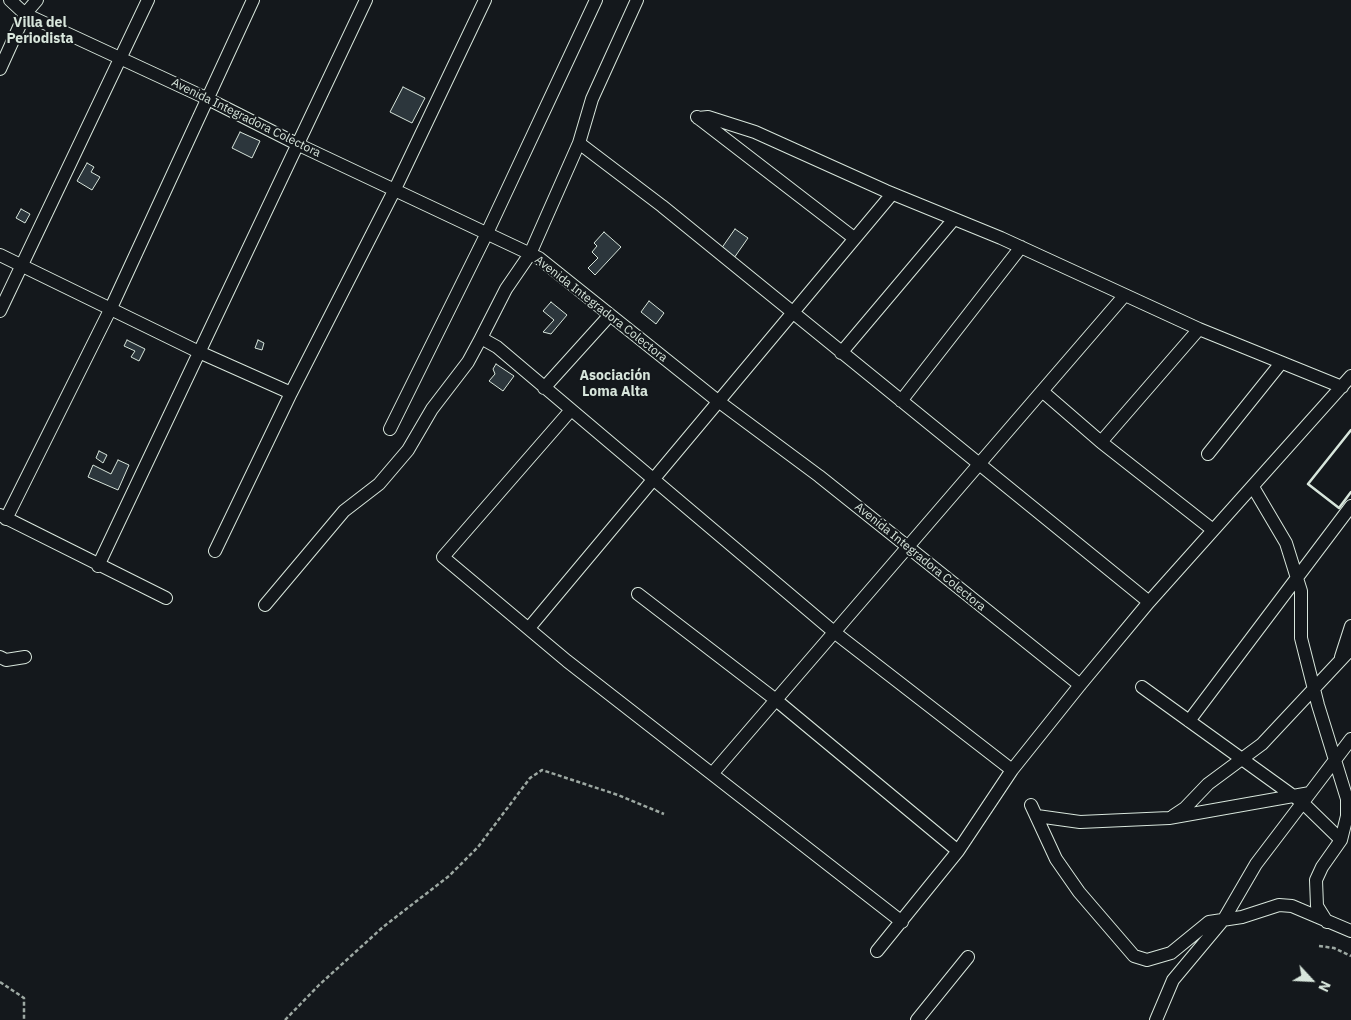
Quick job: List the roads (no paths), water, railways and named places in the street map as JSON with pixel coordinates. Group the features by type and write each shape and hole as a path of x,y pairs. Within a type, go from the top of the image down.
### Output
{"street":[{"name":"Avenida Integradora Colectora","path":"10,0 23,20 121,58 297,144 539,258 608,316 819,476 1080,685"},
{"path":"0,46 23,20 37,0"},
{"path":"0,310 148,0"},
{"path":"166,598 98,566 3,517 111,308 252,0"},
{"path":"98,566 366,0"},
{"path":"215,551 291,393 396,189 485,0"},
{"path":"390,429 488,233 596,0"},
{"path":"265,605 344,511 379,484 408,450 432,409 468,362 506,290 530,254 579,144 592,100 637,0"},
{"path":"0,68 23,20"},
{"path":"854,238 697,116 708,117 755,132 892,194 1021,247 1124,296 1281,363 1348,382 1149,602 1080,685 1012,770 958,851 877,951"},
{"path":"579,144 615,169 1149,602"},
{"path":"528,628 892,194"},
{"path":"841,353 954,219"},
{"path":"901,401 1021,247"},
{"path":"0,255 199,352 291,393"},
{"path":"712,774 978,463 1124,296"},
{"path":"544,388 608,316"},
{"path":"1101,442 1199,328"},
{"path":"481,338 497,347 834,632 1012,770"},
{"path":"1208,454 1281,363"},
{"path":"1042,391 1101,442 1213,530"},
{"path":"571,410 443,557 567,661 902,922"},
{"path":"1253,487 1286,543 1297,577 1301,591 1301,638 1314,689 1347,798 1347,816 1341,840 1322,867 1316,880 1317,906 1327,922"},
{"path":"1189,721 1351,506"},
{"path":"638,594 776,700 958,851"},
{"path":"1339,664 1351,626"},
{"path":"1170,818 1185,808 1208,784 1262,744 1351,649"},
{"path":"0,657 6,660 25,657"},
{"path":"1142,687 1242,759 1302,797 1341,840"},
{"path":"1156,1020 1173,980 1224,918 1256,864 1302,797 1351,739"},
{"path":"1302,797 1170,818 1080,822 1034,810 1056,859 1074,886 1134,956 1147,960 1171,953 1209,922 1224,918 1242,917 1279,905 1292,906 1351,931"},
{"path":"917,1020 968,957"}],"district":[{"name":"Villa del Periodista","path":"40,32"},
{"name":"Asociación Loma Alta","path":"615,384"}]}
